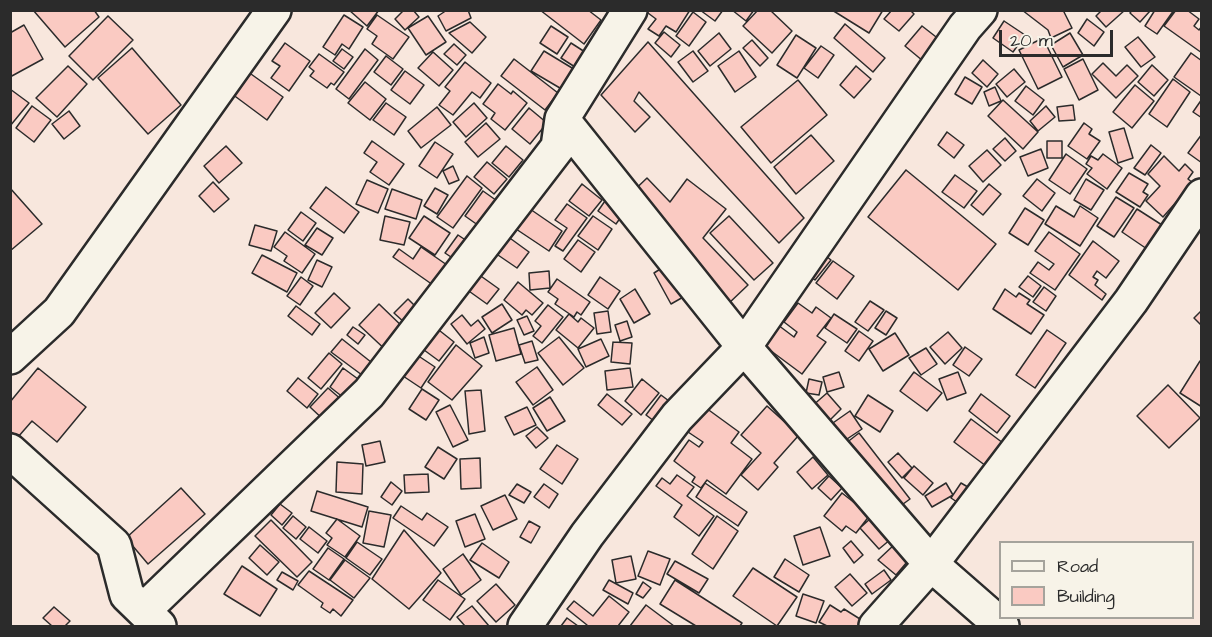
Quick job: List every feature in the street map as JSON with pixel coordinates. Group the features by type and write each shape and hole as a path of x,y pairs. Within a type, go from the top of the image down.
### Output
{"street":[{"path":"10,357 59,312 274,10"},
{"path":"10,452 114,545 128,595 152,618 369,393 558,147 562,119 630,10"},
{"path":"525,627 587,535 677,417 744,347 965,27 980,10"},
{"path":"562,119 744,347 931,564 1002,627"},
{"path":"876,627 931,564 1131,301 1202,196"}],"building":[{"path":"33,10 94,10 99,17 65,47"},
{"path":"349,10 379,10 367,26"},
{"path":"404,10 413,10 419,17 405,30 395,19"},
{"path":"447,10 468,10 471,18 446,31 438,16"},
{"path":"540,10 588,10 601,20 584,44"},
{"path":"644,10 690,10 676,32 666,26 659,36 648,29 656,19"},
{"path":"700,10 723,10 715,21"},
{"path":"732,10 754,10 746,21"},
{"path":"758,10 770,10 792,31 772,53 743,26"},
{"path":"832,10 883,10 869,33"},
{"path":"892,10 910,10 914,14 899,31 884,19"},
{"path":"1022,10 1063,10 1072,28 1051,38 1048,30"},
{"path":"1102,10 1125,10 1106,27 1096,16"},
{"path":"1132,10 1150,11 1140,22 1130,13"},
{"path":"1155,10 1174,10 1157,34 1145,26"},
{"path":"1176,10 1187,10 1199,19 1194,26 1199,30 1202,26 1202,53 1164,26"},
{"path":"693,12 706,22 689,46 676,36"},
{"path":"344,15 363,27 349,49 342,44 335,55 323,47"},
{"path":"377,15 409,37 393,59 372,44 377,36 367,29"},
{"path":"108,16 133,40 93,80 69,56"},
{"path":"428,16 446,42 426,55 408,28"},
{"path":"1087,19 1104,32 1094,46 1078,33"},
{"path":"1004,21 1025,35 1013,52 993,38"},
{"path":"470,22 486,37 472,53 449,33"},
{"path":"845,24 885,58 873,72 834,38"},
{"path":"24,25 43,59 10,77 10,33"},
{"path":"551,26 568,37 557,54 540,43"},
{"path":"922,26 940,40 923,61 905,46"},
{"path":"664,32 680,45 671,57 655,43"},
{"path":"719,33 731,49 710,66 698,51"},
{"path":"1070,33 1083,55 1063,67 1051,45"},
{"path":"796,35 816,48 797,78 777,65"},
{"path":"1138,37 1155,57 1141,67 1125,47"},
{"path":"1043,38 1062,77 1038,89 1019,50"},
{"path":"752,40 768,58 760,66 743,48"},
{"path":"648,42 804,218 779,243 639,92 634,101 650,117 635,132 601,95"},
{"path":"285,43 310,61 289,91 271,78 280,66 272,61"},
{"path":"571,43 585,52 575,67 561,58"},
{"path":"454,44 466,55 457,65 444,54"},
{"path":"821,46 834,55 818,78 804,68"},
{"path":"132,48 181,105 148,134 98,78"},
{"path":"342,49 353,57 344,69 333,61"},
{"path":"365,49 378,60 349,99 336,89"},
{"path":"544,51 577,71 565,91 531,71"},
{"path":"693,51 708,71 693,82 678,62"},
{"path":"739,51 756,77 735,92 718,66"},
{"path":"433,52 453,70 439,86 418,68"},
{"path":"1191,53 1202,61 1201,96 1174,77"},
{"path":"319,54 344,72 334,85 331,83 327,88 310,76 314,71 309,67"},
{"path":"386,56 403,69 391,85 374,72"},
{"path":"514,59 558,93 545,110 501,76"},
{"path":"1083,59 1098,90 1079,100 1064,69"},
{"path":"983,60 998,74 987,87 972,73"},
{"path":"465,62 491,83 480,98 472,92 453,115 439,105 450,91 445,87"},
{"path":"1103,63 1116,76 1127,65 1138,76 1116,98 1092,74"},
{"path":"1152,65 1168,80 1154,96 1138,82"},
{"path":"68,66 87,84 57,117 36,98"},
{"path":"856,66 871,79 854,98 840,85"},
{"path":"244,69 283,97 267,120 228,91"},
{"path":"1014,69 1025,82 1007,97 996,84"},
{"path":"405,71 424,85 410,104 391,90"},
{"path":"965,77 982,87 972,104 955,94"},
{"path":"1173,79 1190,92 1167,127 1149,114"},
{"path":"798,80 827,115 771,163 741,127"},
{"path":"365,82 386,99 370,120 348,103"},
{"path":"498,84 511,94 513,91 527,103 505,130 491,119 495,113 483,104"},
{"path":"1135,85 1154,101 1132,128 1113,112"},
{"path":"1026,86 1044,100 1033,115 1015,101"},
{"path":"995,87 1001,101 989,106 984,92"},
{"path":"10,89 29,103 10,126"},
{"path":"1202,99 1202,118 1193,112"},
{"path":"1003,100 1038,132 1023,149 988,116"},
{"path":"386,103 406,117 394,135 373,120"},
{"path":"474,103 487,118 466,137 453,122"},
{"path":"1073,105 1075,120 1059,121 1057,107"},
{"path":"32,106 51,120 34,142 16,128"},
{"path":"1046,106 1055,117 1038,131 1030,121"},
{"path":"437,107 451,125 421,148 408,131"},
{"path":"529,108 547,123 530,144 512,129"},
{"path":"69,111 80,126 64,139 52,124"},
{"path":"486,123 500,139 478,157 465,142"},
{"path":"1084,123 1092,129 1089,134 1100,141 1087,159 1068,146"},
{"path":"1124,128 1133,158 1118,163 1109,132"},
{"path":"947,132 964,145 954,158 938,145"},
{"path":"1202,134 1202,163 1188,153"},
{"path":"811,135 834,161 796,194 774,167"},
{"path":"1005,138 1016,151 1005,161 993,149"},
{"path":"372,141 404,164 389,185 370,172 377,162 364,153"},
{"path":"1047,141 1062,141 1062,158 1047,158"},
{"path":"435,142 453,154 437,178 419,166"},
{"path":"1151,145 1161,153 1145,175 1134,168"},
{"path":"226,146 242,163 219,183 204,166"},
{"path":"506,146 523,160 509,177 492,163"},
{"path":"1041,149 1048,168 1028,176 1020,157"},
{"path":"987,150 1001,165 983,182 969,166"},
{"path":"1066,154 1087,169 1070,194 1049,180"},
{"path":"1103,154 1122,168 1107,189 1087,174 1092,168 1086,164 1091,156 1098,160"},
{"path":"1164,156 1179,171 1185,164 1193,172 1188,179 1193,183 1163,217 1146,201 1160,186 1148,174"},
{"path":"487,162 507,179 494,194 474,177"},
{"path":"453,166 459,180 449,184 443,171"},
{"path":"906,170 996,244 958,290 868,217"},
{"path":"1129,173 1148,184 1143,192 1148,195 1140,207 1116,192"},
{"path":"955,175 977,191 964,208 942,192"},
{"path":"467,176 482,188 453,228 437,217"},
{"path":"647,178 670,202 687,179 726,209 703,238 748,285 727,305 626,198"},
{"path":"1037,179 1055,193 1042,211 1023,196"},
{"path":"1086,179 1104,190 1091,210 1074,200"},
{"path":"367,180 388,189 378,213 356,204"},
{"path":"213,182 229,199 214,212 199,196"},
{"path":"582,184 602,200 589,216 569,201"},
{"path":"989,184 1001,194 983,215 971,205"},
{"path":"326,187 359,212 344,233 310,208"},
{"path":"10,188 42,224 10,251"},
{"path":"435,188 448,195 437,214 424,206"},
{"path":"392,189 422,200 416,219 385,209"},
{"path":"483,191 500,203 482,228 465,216"},
{"path":"1116,197 1134,208 1114,237 1097,226"},
{"path":"605,201 623,214 616,224 598,211"},
{"path":"567,204 587,218 563,251 555,246 567,228 555,220"},
{"path":"1056,206 1074,217 1080,206 1098,218 1080,246 1045,224"},
{"path":"1025,208 1044,220 1028,245 1009,233"},
{"path":"530,209 562,231 549,251 516,229"},
{"path":"1137,209 1162,225 1147,249 1122,232"},
{"path":"301,212 316,223 303,241 288,230"},
{"path":"385,216 410,222 404,245 380,240"},
{"path":"424,216 450,233 435,255 409,238"},
{"path":"593,216 612,229 598,250 578,236"},
{"path":"729,216 773,263 754,280 710,233"},
{"path":"255,225 277,231 271,251 249,245"},
{"path":"317,228 333,238 322,255 305,245"},
{"path":"285,232 315,254 302,273 284,261 287,256 274,247"},
{"path":"1049,232 1080,254 1055,290 1030,273 1038,262 1049,270 1054,264 1035,251"},
{"path":"458,235 470,243 457,261 445,253"},
{"path":"507,236 529,252 517,268 495,253"},
{"path":"578,240 595,252 581,272 564,259"},
{"path":"1093,241 1119,261 1106,278 1097,271 1093,277 1098,280 1095,285 1106,294 1102,300 1069,275"},
{"path":"421,247 447,265 433,285 393,257 399,249 413,259"},
{"path":"817,249 831,260 815,280 801,270"},
{"path":"262,255 297,273 287,292 252,273"},
{"path":"317,260 332,267 322,287 308,280"},
{"path":"833,261 854,276 837,299 816,283"},
{"path":"665,266 692,292 671,304 654,273"},
{"path":"549,271 550,288 530,290 529,273"},
{"path":"478,274 499,289 487,304 466,289"},
{"path":"1028,276 1041,286 1033,297 1019,287"},
{"path":"301,277 313,286 300,305 287,296"},
{"path":"600,277 620,291 608,309 588,295"},
{"path":"557,279 590,302 581,315 577,312 574,317 555,304 558,299 548,292"},
{"path":"518,282 543,303 532,315 526,310 522,315 504,300"},
{"path":"1044,287 1056,296 1046,311 1033,302"},
{"path":"635,289 650,314 634,323 620,299"},
{"path":"1005,289 1016,297 1019,293 1030,300 1027,304 1044,315 1031,334 993,309"},
{"path":"334,293 350,308 331,328 315,313"},
{"path":"408,299 419,310 406,324 394,313"},
{"path":"870,301 884,310 868,331 855,322"},
{"path":"798,303 812,313 816,307 831,318 817,336 826,342 802,374 755,339 770,319 794,337 797,332 784,322"},
{"path":"379,304 408,332 389,353 359,325"},
{"path":"502,304 512,320 492,333 482,317"},
{"path":"548,305 563,317 542,343 533,336 541,326 535,321"},
{"path":"296,306 320,324 312,335 288,316"},
{"path":"1202,310 1202,326 1194,318"},
{"path":"608,311 611,332 597,334 594,313"},
{"path":"886,311 897,318 886,335 875,328"},
{"path":"569,314 578,322 581,318 594,328 578,348 556,330"},
{"path":"834,314 857,329 847,343 825,328"},
{"path":"462,315 471,326 478,320 485,329 467,344 451,324"},
{"path":"527,316 534,331 524,335 517,320"},
{"path":"627,321 632,337 620,341 615,325"},
{"path":"353,327 365,335 358,344 347,335"},
{"path":"435,327 454,342 439,361 420,347"},
{"path":"514,328 521,354 496,361 489,335"},
{"path":"1047,330 1066,343 1035,388 1016,375"},
{"path":"859,331 873,341 859,361 845,351"},
{"path":"948,332 962,348 945,364 930,347"},
{"path":"895,333 909,355 883,371 869,349"},
{"path":"484,337 489,353 475,358 470,343"},
{"path":"559,337 584,368 563,385 538,353"},
{"path":"342,339 376,366 366,378 331,352"},
{"path":"601,339 609,356 586,367 578,349"},
{"path":"532,341 538,360 525,363 519,345"},
{"path":"613,342 632,343 630,364 611,362"},
{"path":"456,345 482,366 452,400 428,382"},
{"path":"965,347 982,359 969,376 953,365"},
{"path":"926,348 937,364 921,375 909,358"},
{"path":"329,353 342,364 321,389 308,378"},
{"path":"414,353 435,367 421,388 400,374"},
{"path":"1200,361 1202,362 1202,407 1180,393"},
{"path":"537,367 553,390 533,405 516,382"},
{"path":"38,368 86,407 57,442 32,421 18,437 10,431 10,402"},
{"path":"343,368 358,379 344,398 330,387"},
{"path":"630,368 633,387 607,390 605,371"},
{"path":"839,372 844,387 827,392 823,377"},
{"path":"914,372 942,393 927,411 900,391"},
{"path":"958,372 966,393 947,400 939,379"},
{"path":"298,378 318,394 307,408 287,391"},
{"path":"642,379 659,393 641,415 625,401"},
{"path":"809,379 822,382 819,395 806,393"},
{"path":"1168,385 1200,418 1169,448 1137,416"},
{"path":"328,388 343,401 326,422 310,407"},
{"path":"422,389 439,400 426,420 409,409"},
{"path":"481,390 485,431 469,434 465,391"},
{"path":"827,393 841,409 827,423 811,407"},
{"path":"607,394 632,414 622,425 598,405"},
{"path":"981,394 1010,416 997,433 969,411"},
{"path":"661,395 669,401 654,421 646,415"},
{"path":"868,395 893,411 880,432 855,416"},
{"path":"550,397 565,421 547,431 533,408"},
{"path":"450,405 468,440 453,447 436,412"},
{"path":"767,406 799,435 774,463 778,467 758,490 741,475 761,453 741,435"},
{"path":"527,407 536,425 514,435 505,417"},
{"path":"706,408 739,432 731,443 752,459 726,494 707,480 701,488 692,482 695,477 674,461 689,440 699,447 703,442 688,432"},
{"path":"850,411 862,429 841,443 830,425"},
{"path":"971,419 1003,443 986,466 954,442"},
{"path":"537,427 548,438 536,448 526,436"},
{"path":"859,433 910,499 892,512 841,447"},
{"path":"380,441 385,462 366,466 362,445"},
{"path":"557,445 578,459 562,484 540,469"},
{"path":"438,447 457,459 444,479 425,467"},
{"path":"898,453 912,468 902,478 888,462"},
{"path":"813,457 828,475 812,489 797,472"},
{"path":"480,458 481,488 461,489 460,459"},
{"path":"337,462 363,464 362,494 336,492"},
{"path":"914,466 933,483 923,495 904,478"},
{"path":"428,474 429,492 405,493 404,475"},
{"path":"677,475 694,487 687,496 714,516 699,536 674,517 682,505 656,486 662,478 670,484"},
{"path":"829,476 842,488 831,500 818,488"},
{"path":"391,482 402,491 392,505 381,497"},
{"path":"705,483 747,512 738,526 696,497"},
{"path":"946,483 953,495 932,507 925,496"},
{"path":"961,483 973,490 963,506 951,498"},
{"path":"517,484 531,492 524,503 509,495"},
{"path":"544,484 558,494 549,508 534,497"},
{"path":"181,488 205,514 148,564 126,538"},
{"path":"317,491 368,507 362,527 311,511"},
{"path":"842,493 870,515 856,533 846,526 842,531 824,516"},
{"path":"505,495 517,519 493,530 481,506"},
{"path":"280,504 292,513 282,525 271,515"},
{"path":"401,506 422,520 427,513 448,527 434,546 393,518"},
{"path":"369,511 391,515 384,547 363,543"},
{"path":"475,514 485,539 465,547 456,521"},
{"path":"293,516 306,527 296,539 283,528"},
{"path":"717,516 738,531 713,569 692,554"},
{"path":"872,517 891,539 879,549 860,528"},
{"path":"337,519 360,536 345,557 327,545 332,538 326,533"},
{"path":"271,520 312,562 297,577 255,536"},
{"path":"529,521 540,527 531,543 520,537"},
{"path":"309,527 327,541 318,553 300,539"},
{"path":"820,527 830,556 803,565 794,536"},
{"path":"404,530 441,573 409,609 372,579"},
{"path":"851,541 863,555 854,563 843,548"},
{"path":"357,542 382,559 370,575 346,558"},
{"path":"482,543 509,562 499,578 470,560"},
{"path":"896,543 907,555 903,559 907,562 896,575 878,560"},
{"path":"260,545 279,562 267,575 249,558"},
{"path":"328,548 344,559 329,580 313,569"},
{"path":"648,551 670,559 660,585 638,576"},
{"path":"463,554 481,580 461,595 443,569"},
{"path":"631,556 636,579 616,583 612,560"},
{"path":"785,559 809,575 799,592 774,577"},
{"path":"345,560 370,578 354,598 330,580"},
{"path":"675,561 708,579 699,593 667,574"},
{"path":"242,566 277,589 260,616 224,594"},
{"path":"753,568 797,597 777,626 733,596"},
{"path":"884,570 891,580 872,594 865,584"},
{"path":"309,571 353,600 341,616 333,609 330,613 321,607 323,603 298,585"},
{"path":"282,572 298,581 293,590 277,580"},
{"path":"850,574 867,593 852,606 835,587"},
{"path":"438,580 465,599 450,620 423,600"},
{"path":"609,580 633,593 628,604 603,590"},
{"path":"675,580 742,623 740,626 696,626 660,604"},
{"path":"643,582 651,588 643,598 636,594"},
{"path":"496,584 515,605 496,622 477,601"},
{"path":"803,594 824,601 816,623 796,616"},
{"path":"609,596 629,612 618,626 585,626 587,625 567,609 574,601 593,616"},
{"path":"646,605 674,626 630,626"},
{"path":"830,605 841,612 844,609 868,624 867,626 827,626 819,622"},
{"path":"472,606 489,626 465,626 457,617"},
{"path":"54,607 70,621 65,626 52,626 43,618"},
{"path":"567,618 578,626 561,626"}]}
